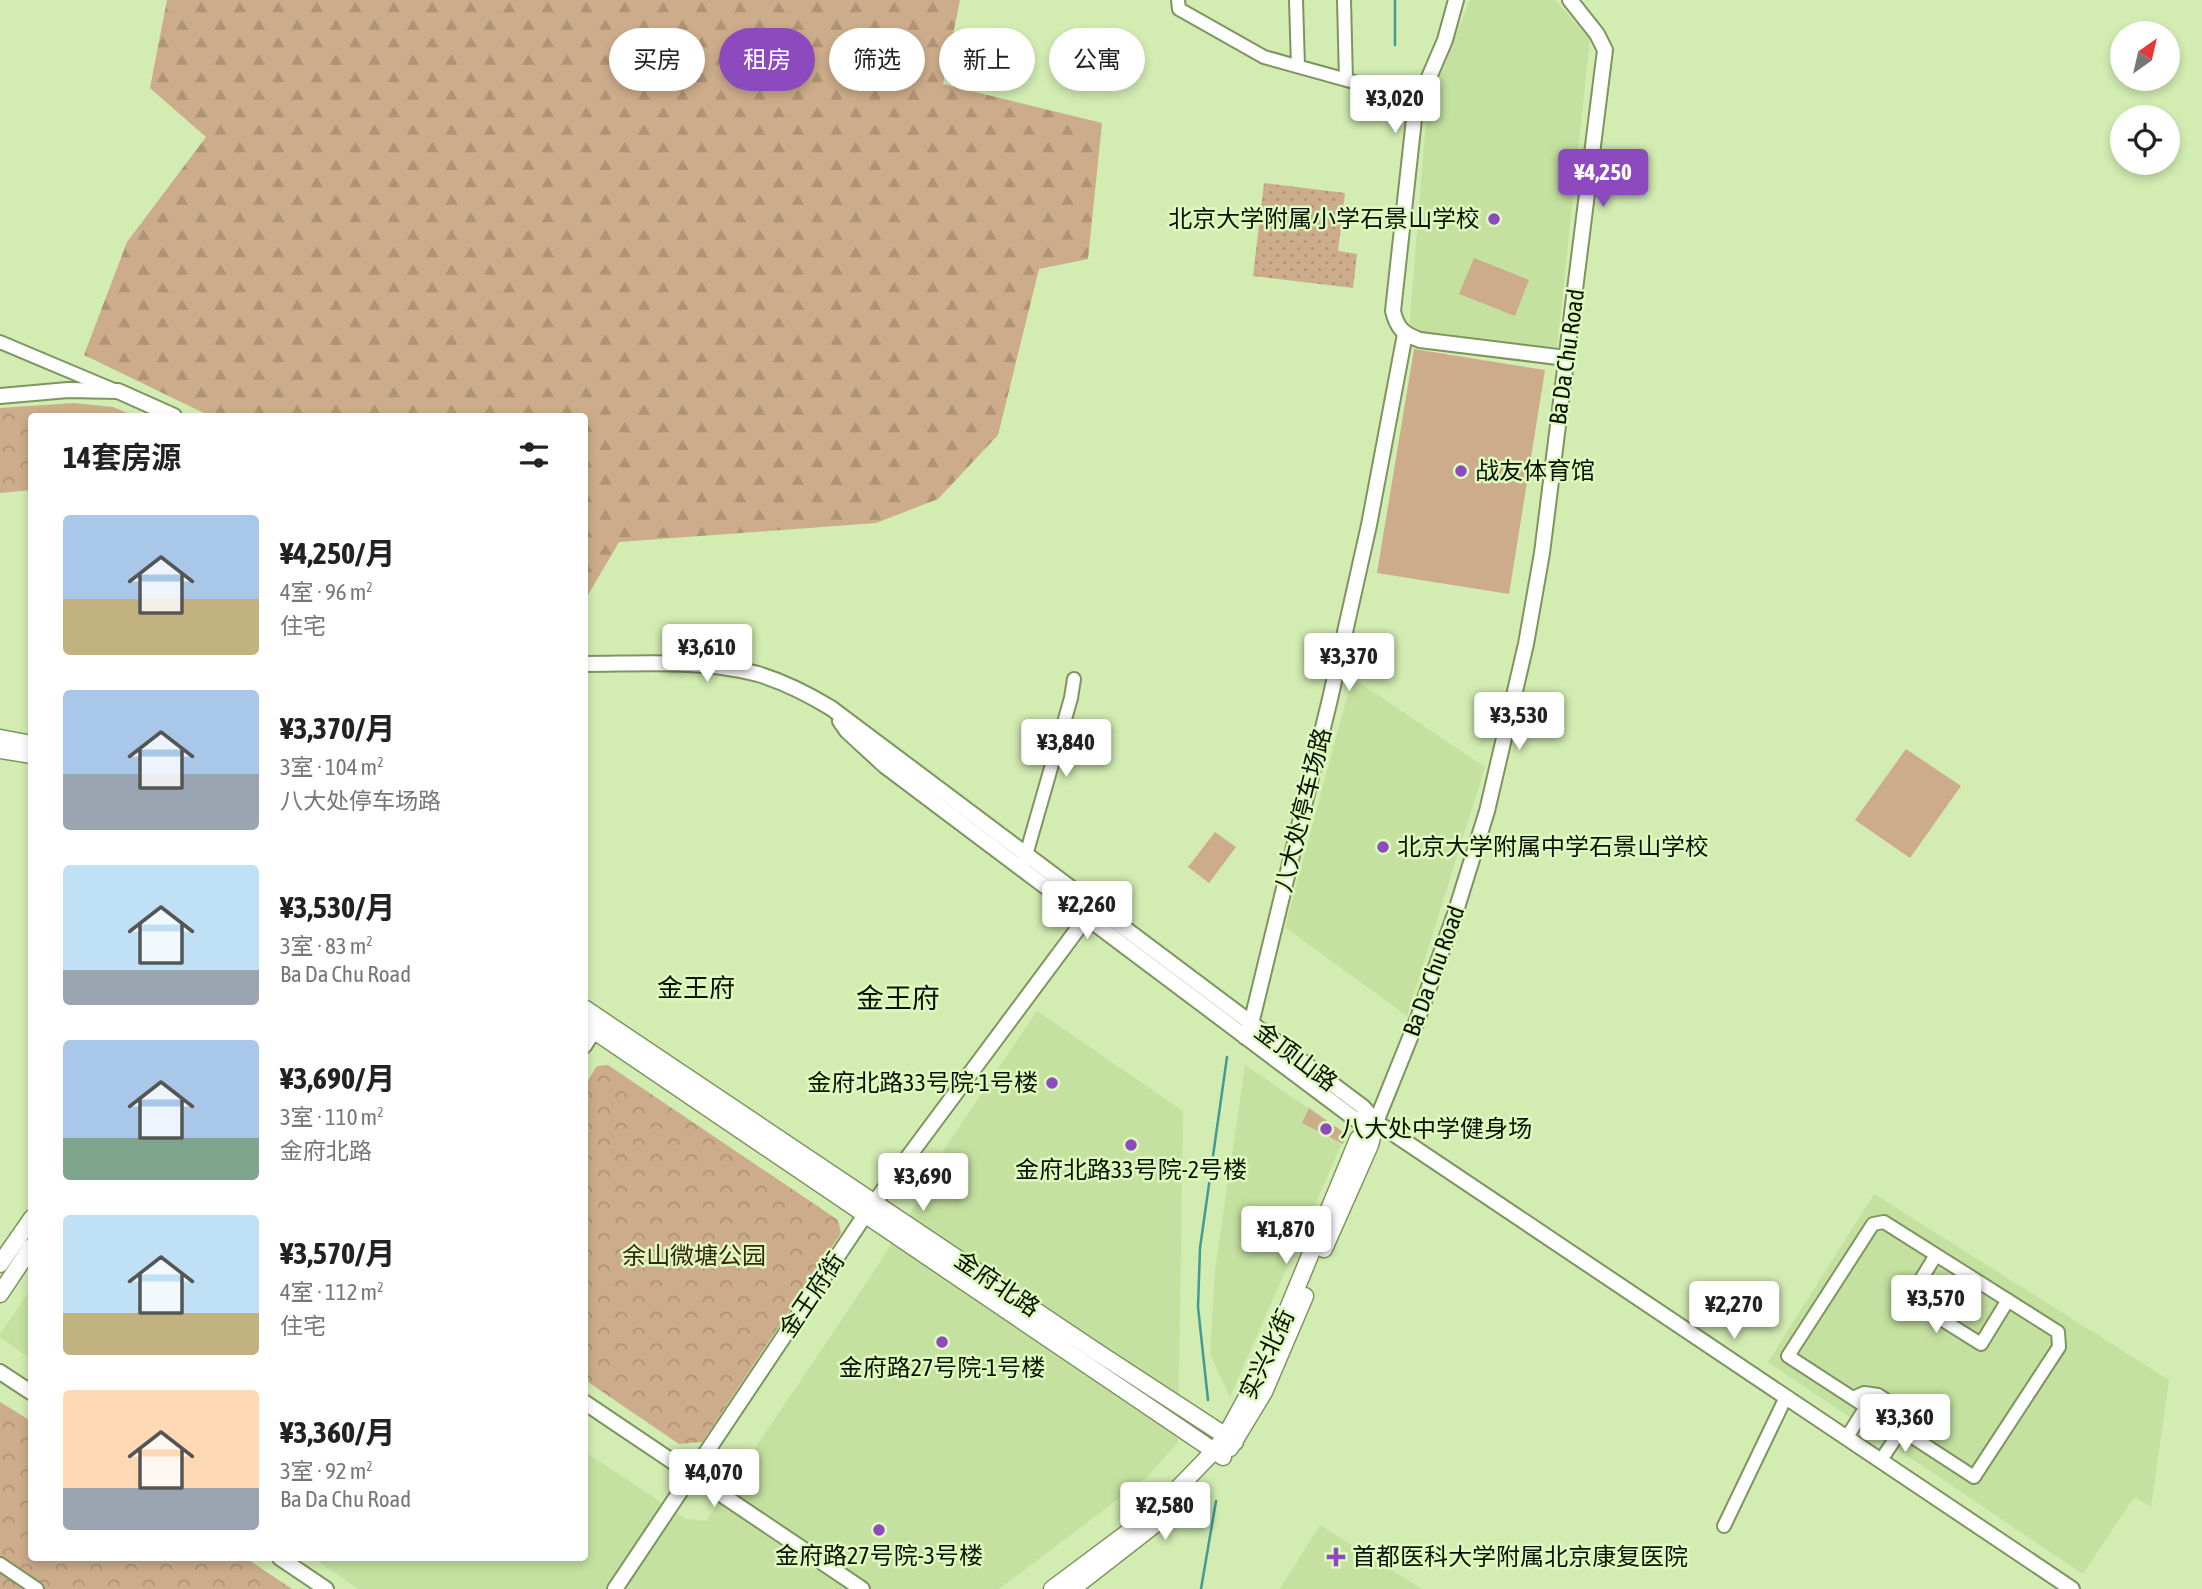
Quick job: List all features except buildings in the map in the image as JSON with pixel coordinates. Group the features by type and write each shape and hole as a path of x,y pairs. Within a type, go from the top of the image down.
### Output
{"main road":[{"path":"0,738 28,743"},
{"path":"0,750 28,754"},
{"name":"金府北路","path":"593,1025 870,1209 1230,1439"},
{"name":"实兴北街","path":"1073,1589 1163,1520 1230,1439 1266,1362 1358,1139 1376,1122"},
{"name":"金府北路","path":"870,1209 1218,1454"},
{"path":"0,1264 28,1223"},
{"path":"0,1294 28,1252"},
{"name":"实兴北街","path":"1052,1589 1155,1512 1218,1454"}],"street":[{"path":"1178,0 1179,9 1264,57 1419,100"},
{"path":"1296,0 1298,66"},
{"path":"1344,0 1346,80"},
{"path":"1456,0 1445,40 1415,110 1393,311 1396,325 1405,334 1420,340 1566,358"},
{"name":"Ba Da Chu Road","path":"1376,1122 1434,975 1487,811 1526,644 1542,553 1604,55 1603,45 1597,34 1570,0"},
{"name":"八大处停车场路","path":"1248,1031 1354,592 1405,334"},
{"path":"0,342 167,413"},
{"path":"0,396 68,390 118,391"},
{"name":"金顶山路","path":"588,664 686,664 731,669 757,674 802,691 831,708 1024,862 1248,1031 1363,1108 1376,1122"},
{"path":"1024,862 1071,698 1074,679"},
{"name":"金王府街","path":"615,1589 870,1209 1090,912"},
{"path":"1376,1122 2072,1589"},
{"path":"1884,1222 2008,1300 2058,1332 2059,1347 1974,1477 1788,1356 1873,1224 1884,1222"},
{"path":"1936,1255 1909,1299 1981,1343 2008,1300"},
{"path":"0,1372 28,1390"},
{"path":"1853,1398 1864,1393 1878,1395 1912,1417 1916,1439"},
{"path":"1724,1526 1786,1397"},
{"path":"588,1405 862,1589"},
{"path":"1847,1437 1866,1407"},
{"path":"1881,1460 1901,1430"},
{"path":"284,1561 326,1589"},
{"path":"0,1564 37,1589"}],"shaded area":[{"name":"北京大学附属小学石景山学校","path":"1470,0 1555,0 1590,39 1557,348 1409,330 1427,108"},
{"name":"北京大学附属中学石景山学校","path":"1352,678 1485,767 1407,1016 1285,927"},
{"path":"1037,1011 1183,1111 1178,1442 1146,1478 999,1589 358,1589 317,1561 588,1561 588,1454 686,1519 706,1521 871,1276 919,1199 914,1194"},
{"path":"1245,1065 1346,1134 1230,1397 1210,1354 1215,1271"},
{"path":"1874,1194 2169,1380 2151,1507 2136,1498 2133,1499 2083,1574 1768,1362"},
{"path":"28,1293 28,1357 0,1337"},
{"name":"首都医科大学附属北京康复医院","path":"1320,1525 1422,1589 1280,1589"}],"green space":[{"path":"167,0 960,0 954,28 939,28 939,91 972,91 1102,123 1088,259 1039,269 998,435 938,499 876,523 619,542 588,595 588,413 204,413 84,355 127,242 206,137 150,88"},
{"path":"1264,183 1345,193 1338,251 1357,254 1353,288 1253,276"},
{"path":"1474,258 1529,280 1515,316 1459,294"},
{"name":"战友体育馆","path":"1414,349 1545,370 1509,594 1377,573"},
{"path":"74,403 113,407 128,413 28,413 28,490 0,493 0,408"},
{"path":"1906,749 1961,786 1910,858 1855,820"},
{"path":"1215,832 1236,847 1209,883 1188,867"},
{"name":"余山微塘公园","path":"608,1065 838,1220 841,1233 702,1442 679,1444 588,1382 588,1080 597,1066"},
{"name":"八大处中学健身场","path":"1309,1108 1346,1134 1343,1144 1302,1123"},
{"path":"0,1402 28,1419 28,1561 250,1561 292,1589 0,1589"}],"waterway":[{"path":"1395,0 1395,45"},
{"path":"1208,1400 1198,1307 1200,1248 1227,1057"},
{"path":"1201,1589 1216,1501"}],"place":[{"name":"北京大学附属小学石景山学校","path":"1494,219"},
{"name":"战友体育馆","path":"1461,471"},
{"name":"北京大学附属中学石景山学校","path":"1383,847"},
{"name":"金府北路33号院-1号楼","path":"1052,1083"},
{"name":"八大处中学健身场","path":"1326,1129"},
{"name":"金府北路33号院-2号楼","path":"1131,1145"},
{"name":"金府路27号院-1号楼","path":"942,1342"},
{"name":"金府路27号院-3号楼","path":"879,1530"},
{"name":"首都医科大学附属北京康复医院","path":"1336,1557"}],"district":[{"name":"金王府","path":"696,988"},
{"name":"金王府","path":"898,998"}]}
